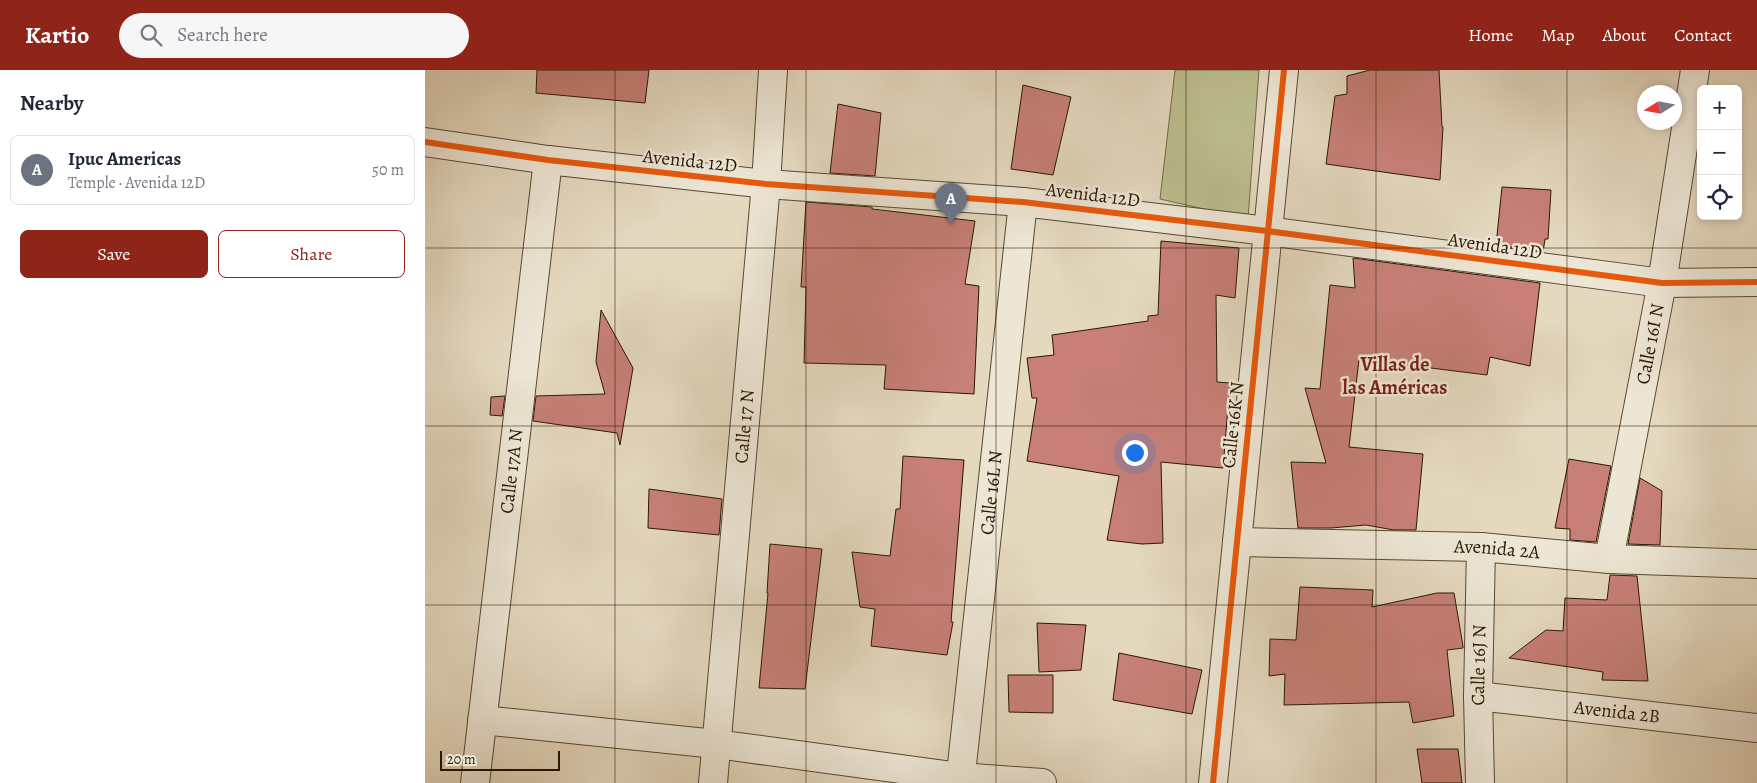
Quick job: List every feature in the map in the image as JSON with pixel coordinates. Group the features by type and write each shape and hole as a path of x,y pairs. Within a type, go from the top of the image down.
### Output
{"street":[{"name":"Calle 17 N","path":"713,783 766,184 773,70"},
{"name":"Calle 16K N","path":"1213,783 1284,70"},
{"name":"Calle 16I N","path":"1609,559 1662,283 1695,70"},
{"name":"Avenida 12D","path":"425,142 547,160 766,184 1023,202 1267,231 1662,283 1757,282"},
{"name":"Calle 17A N","path":"475,783 547,160"},
{"name":"Calle 16L N","path":"960,780 1023,202"},
{"name":"Avenida 2A","path":"1237,542 1481,547 1609,559 1757,564"},
{"name":"Calle 16J N","path":"1480,783 1478,696 1481,547"},
{"name":"Avenida 2B","path":"1478,696 1757,728"},
{"path":"482,720 716,744 960,780 1042,783"}],"green space":[{"path":"1175,70 1259,70 1248,219 1160,199"}],"building":[{"path":"537,70 649,70 645,103 536,93"},
{"path":"1370,70 1439,70 1443,127 1440,180 1326,164 1335,96 1347,94 1347,76"},
{"path":"1023,85 1071,97 1053,175 1011,169"},
{"path":"838,104 881,113 875,176 830,173"},
{"path":"1502,187 1551,190 1548,239 1545,239 1543,252 1496,245"},
{"path":"806,202 872,207 872,209 975,221 965,284 979,286 974,394 884,389 886,365 804,363 806,287 801,287"},
{"path":"1161,241 1239,248 1235,298 1216,295 1217,382 1230,383 1223,468 1161,462 1163,543 1142,544 1107,540 1119,476 1027,461 1037,398 1032,398 1027,358 1054,355 1052,335 1148,321 1148,316 1158,315"},
{"path":"1353,258 1540,283 1530,366 1490,357 1487,375 1359,359 1349,447 1423,454 1416,530 1394,530 1366,525 1298,528 1291,462 1326,463 1305,388 1320,389 1330,285 1355,288"},
{"path":"601,310 633,368 620,445 617,433 533,421 536,396 605,394 596,362"},
{"path":"505,396 502,416 490,415 491,397"},
{"path":"903,456 964,460 951,622 953,622 947,655 871,646 875,609 860,607 852,552 890,556 896,509 900,509"},
{"path":"1569,459 1611,466 1596,542 1570,540 1570,529 1555,528"},
{"path":"1640,478 1662,491 1660,545 1628,544"},
{"path":"649,489 722,499 719,535 648,528"},
{"path":"770,544 822,549 805,689 759,688 768,593"},
{"path":"1610,575 1637,576 1648,681 1602,680 1603,672 1509,658 1546,630 1563,631 1565,598 1607,600"},
{"path":"1300,587 1373,590 1372,607 1437,593 1454,593 1463,648 1447,650 1454,716 1413,723 1409,702 1284,705 1285,674 1269,676 1270,639 1296,640"},
{"path":"1037,623 1086,625 1081,670 1039,672"},
{"path":"1119,653 1202,670 1192,714 1113,700"},
{"path":"1008,675 1053,675 1053,713 1009,712"},
{"path":"1417,749 1458,749 1462,783 1422,783"}],"cycle path":[{"path":"1213,783 1284,70"},
{"path":"425,142 548,160 766,184 1023,202 1267,231 1662,283 1757,282"}],"place":[{"name":"Ipuc Americas","path":"951,224"}],"district":[{"name":"Villas de las Américas","path":"1395,376"}]}
